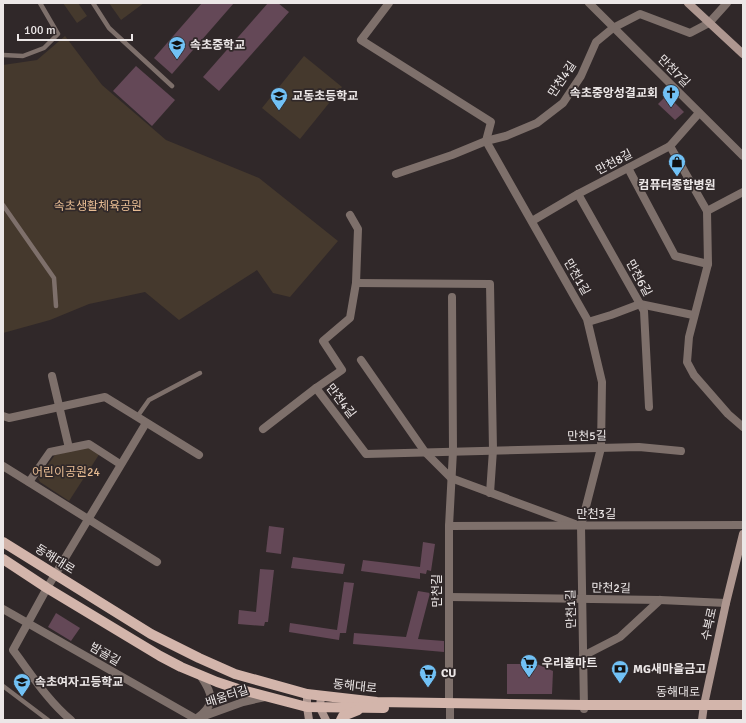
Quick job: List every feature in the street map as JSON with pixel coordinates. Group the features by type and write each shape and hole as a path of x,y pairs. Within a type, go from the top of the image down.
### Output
{"main road":[{"name":"동해대로","path":"3,542 152,634 199,658 235,674 307,694 377,702 450,706"},
{"name":"동해대로","path":"3,559 47,588 160,656 200,675 238,689 306,707 703,707 743,705"},
{"name":"동해대로","path":"703,707 743,709"},
{"path":"341,720 343,716 362,708"}],"street":[{"path":"389,3 360,40 491,122 486,141"},
{"name":"만천7길","path":"588,3 743,156"},
{"path":"688,3 743,54"},
{"path":"709,23 727,3"},
{"name":"만천4길","path":"396,174 452,155 486,141 506,136 537,122 563,103 581,76 596,42 613,28 640,14 690,33 709,23"},
{"name":"만천8길","path":"532,221 578,194 670,146 699,113"},
{"name":"만천1길","path":"486,141 588,322 602,382 601,448 581,526 584,707"},
{"path":"670,146 707,211 708,264 689,337 687,362 694,375 718,403 743,427"},
{"path":"628,168 675,256 708,264"},
{"path":"707,211 743,192"},
{"name":"만천6길","path":"578,194 644,311 649,407"},
{"name":"만천4길","path":"350,215 358,229 356,283 350,318 323,342 342,370 316,388 366,454 425,452"},
{"path":"356,283 490,284 493,450 490,493"},
{"name":"만천길","path":"450,720 449,526 453,451 452,297"},
{"path":"588,322 640,304 694,315"},
{"path":"361,360 425,452 451,478 581,526"},
{"path":"52,376 69,448"},
{"path":"263,429 316,388"},
{"path":"3,416 9,418 105,397 199,455"},
{"path":"71,720 45,693 13,650 47,588 120,464 146,423"},
{"path":"29,482 50,452 89,444 120,464"},
{"name":"만천5길","path":"425,452 639,447 681,451"},
{"path":"3,466 157,562"},
{"name":"만천3길","path":"449,526 743,525"},
{"name":"수복로","path":"702,720 703,707 726,603 740,559 743,534"},
{"name":"만천2길","path":"449,597 660,600 726,603"},
{"path":"583,656 620,637 660,600"},
{"name":"밤골길","path":"3,609 195,720"},
{"name":"배움터길","path":"195,720 208,710 211,694 200,675"},
{"path":"307,694 306,707 309,720"},
{"path":"321,695 320,708 326,720"},
{"name":"배움터길","path":"195,720 243,702 265,697"}],"lane":[{"path":"3,55 22,56 44,48 58,34 40,3"},
{"path":"93,3 109,28 172,86"},
{"path":"3,205 54,278 56,306"},
{"path":"136,417 149,400 200,373"},
{"path":"3,686 48,720"}],"green space":[{"path":"63,3 78,3 87,16 77,23"},
{"path":"109,3 144,3 121,20"},
{"name":"속초생활체육공원","path":"65,36 102,85 166,140 259,178 338,241 290,297 273,293 257,270 179,320 145,292 89,304 50,320 3,333 3,65 37,60"},
{"path":"304,56 342,87 300,139 262,108"},
{"name":"어린이공원24","path":"89,447 100,453 69,501 40,482 38,478 55,455"}],"building":[{"path":"202,3 234,3 172,74 154,58"},
{"path":"268,3 278,3 289,12 219,91 203,77"},
{"path":"136,66 175,100 152,126 113,91"},
{"name":"속초중앙성결교회","path":"667,95 684,112 675,120 658,104"},
{"path":"269,526 284,528 281,554 266,552"},
{"path":"423,542 435,544 431,571 427,570 426,574 420,573 420,579 361,571 363,560 420,567"},
{"path":"293,557 345,564 343,574 291,568"},
{"path":"260,569 274,570 268,622 265,622 264,626 238,624 239,610 256,612"},
{"path":"344,582 354,583 346,633 340,633 339,640 289,632 290,623 337,630"},
{"path":"418,591 430,593 418,639 444,641 444,652 353,644 354,633 406,637"},
{"path":"56,613 80,628 71,641 48,627"},
{"path":"507,664 537,664 553,671 552,694 507,694"}],"place":[{"name":"속초중학교","path":"177,60"},
{"name":"속초중앙성결교회","path":"671,108"},
{"name":"교동초등학교","path":"279,111"},
{"name":"컴퓨터종합병원","path":"677,177"},
{"name":"우리홈마트","path":"529,678"},
{"name":"MG새마을금고","path":"620,684"},
{"name":"CU","path":"428,688"},
{"name":"속초여자고등학교","path":"22,697"}]}
